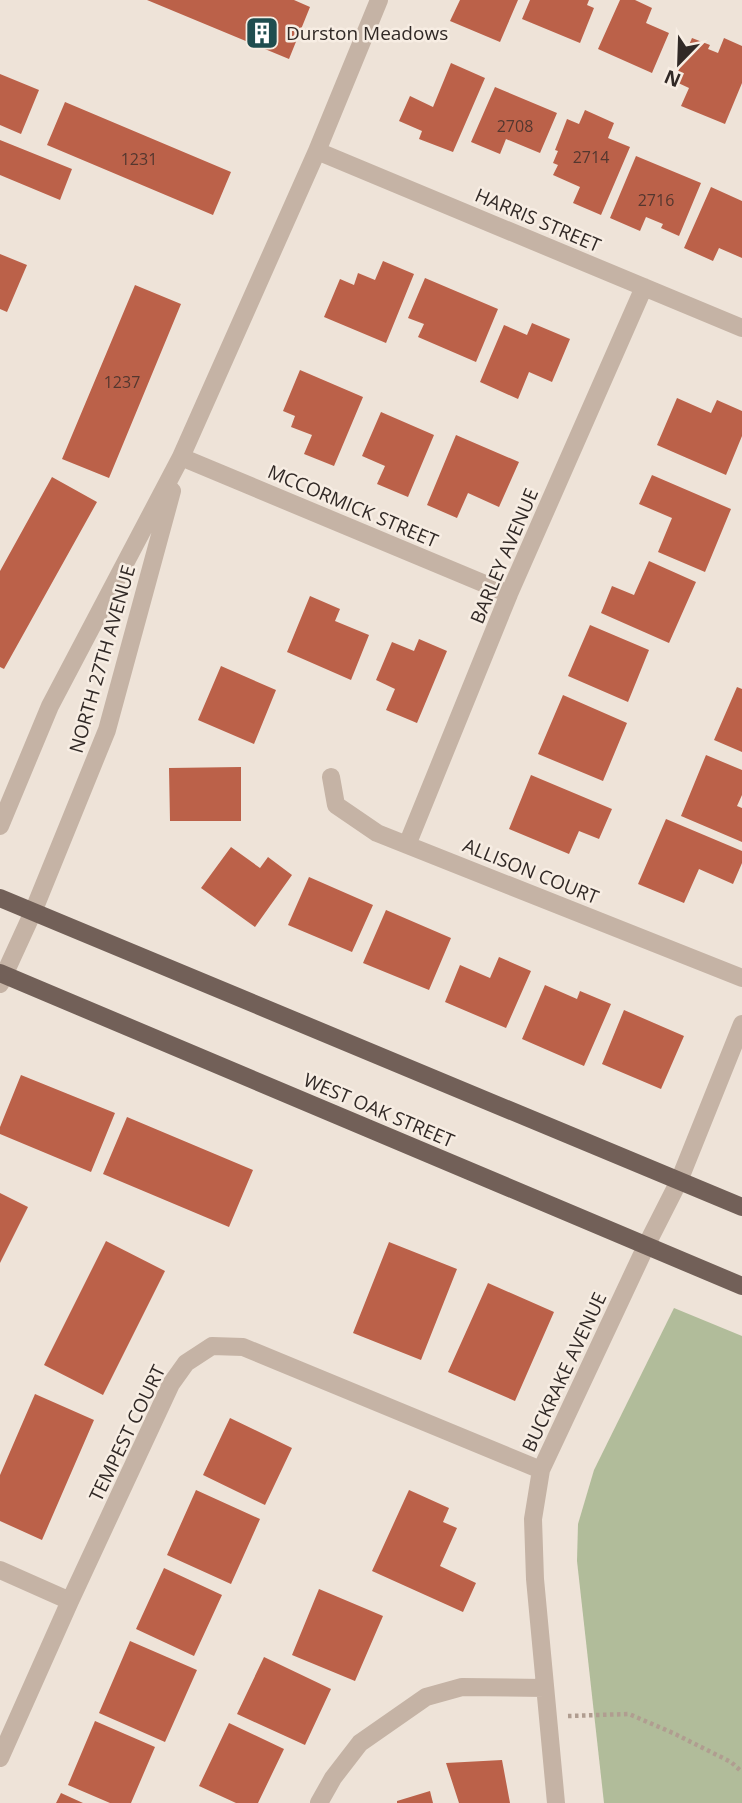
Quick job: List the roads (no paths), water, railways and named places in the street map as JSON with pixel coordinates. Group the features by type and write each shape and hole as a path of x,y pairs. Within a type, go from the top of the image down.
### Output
{"main road":[{"path":"0,898 742,1207"},
{"name":"WEST OAK STREET","path":"1,977 742,1286"}],"street":[{"name":"NORTH 27TH AVENUE","path":"0,826 50,706 181,457 317,151 379,0"},
{"name":"HARRIS STREET","path":"317,151 742,328"},
{"name":"BARLEY AVENUE","path":"407,845 509,594 644,287"},
{"name":"NORTH 27TH AVENUE","path":"1,977 33,912 107,730 181,457"},
{"name":"MCCORMICK STREET","path":"181,457 509,594"},
{"name":"ALLISON COURT","path":"331,776 336,805 362,825 742,978"},
{"name":"BUCKRAKE AVENUE","path":"556,1803 535,1579 533,1519 541,1470 646,1245 679,1181 742,1024"},
{"name":"TEMPEST COURT","path":"0,1758 171,1384 186,1363 212,1346 243,1347 541,1470"},
{"path":"0,1570 70,1601"},
{"path":"318,1803 360,1743 426,1697 462,1687 545,1688"}],"place":[{"name":"Durston Meadows","path":"262,33"}]}
